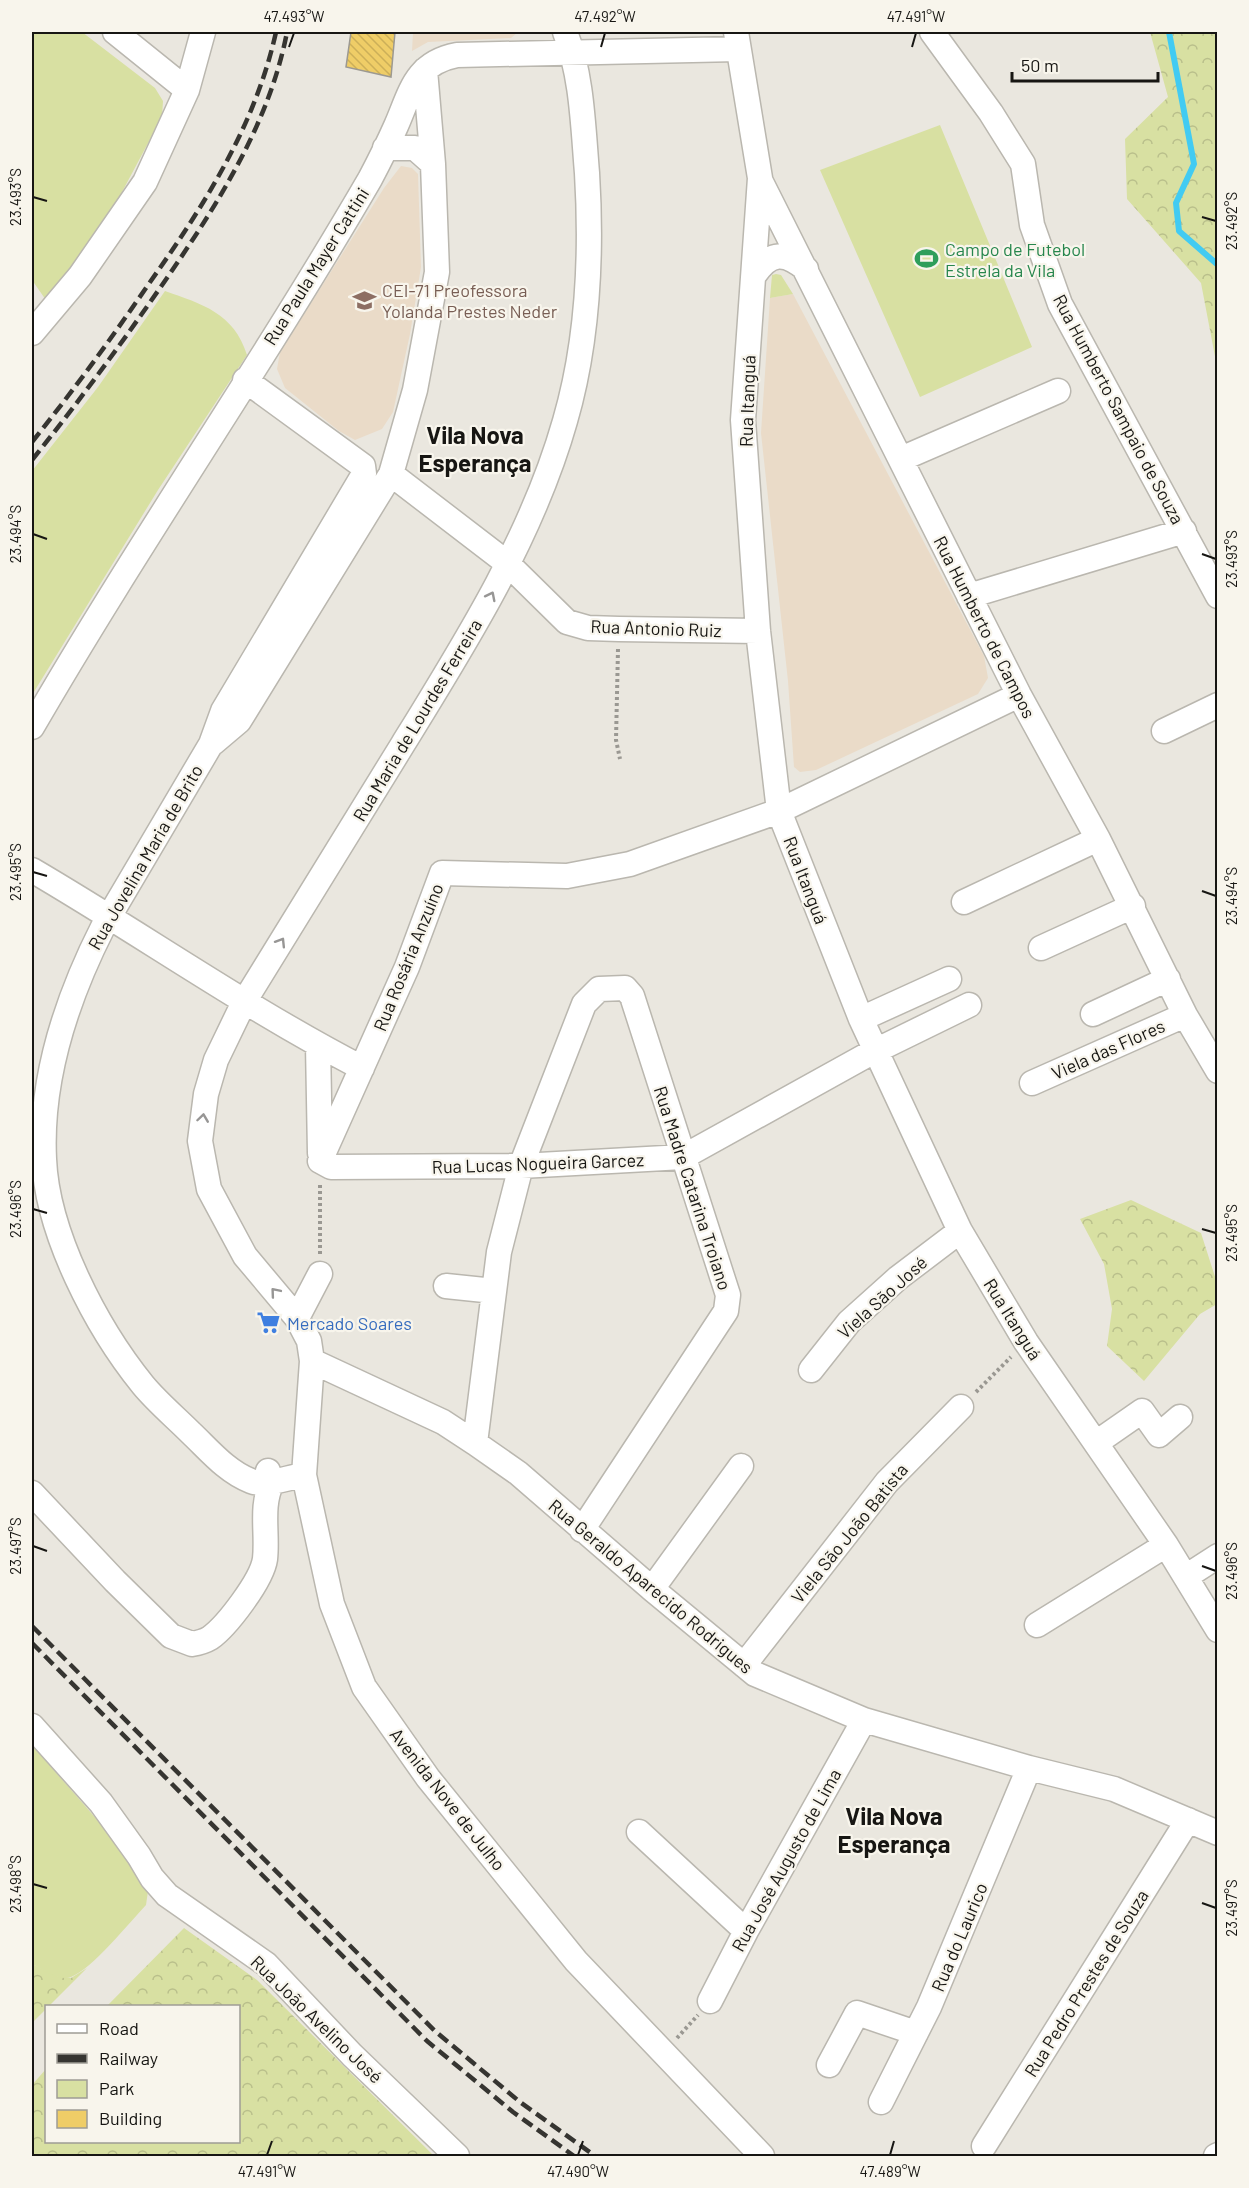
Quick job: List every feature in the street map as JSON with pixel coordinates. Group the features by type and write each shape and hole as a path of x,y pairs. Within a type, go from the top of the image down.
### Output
{"street":[{"path":"115,32 186,90"},
{"path":"32,333 80,276 145,182 186,90 203,32"},
{"name":"Rua Maria de Lourdes Ferreira","path":"312,1361 309,1341 297,1317 244,1256 209,1189 200,1141 206,1094 216,1060 244,1002 474,629 539,491 565,421 580,349 590,259 584,130 574,54 565,32"},
{"name":"Rua Humberto Sampaio de Souza","path":"932,32 991,113 1023,164 1032,225 1060,304 1218,596"},
{"name":"Rua Paula Mayer Cattini","path":"32,728 85,634 370,178 397,124 407,98 425,70 442,58 457,55 574,54 737,40"},
{"name":"Rua Itanguá","path":"737,40 760,178 743,420 758,631 779,811 875,1052 960,1231 1026,1342 1187,1576 1218,1630"},
{"name":"Rua Jovelina Maria de Brito","path":"211,744 239,721 391,474 415,390 437,272 434,164 425,70"},
{"path":"407,98 430,112"},
{"path":"397,124 415,148 434,164"},
{"path":"385,148 415,148"},
{"name":"Rua Humberto de Campos","path":"760,178 1019,694 1133,906 1185,1015 1218,1071"},
{"path":"755,274 765,260 783,256 794,259 806,269"},
{"name":"Rua Jovelina Maria de Brito","path":"245,380 363,466 364,471 223,711 211,744 87,958 63,1021 47,1097 44,1160 58,1237 91,1307 143,1385 232,1472 253,1482 264,1474 304,1465"},
{"path":"901,459 1058,391"},
{"name":"Rua Antonio Ruiz","path":"391,474 507,563 567,622 588,628 758,631"},
{"path":"969,596 1184,531"},
{"path":"779,811 1019,694"},
{"path":"1164,731 1218,705"},
{"name":"Rua Rosária Anzuíno","path":"320,1161 407,967 442,873 577,874 630,864 779,811"},
{"path":"964,902 1098,839"},
{"path":"32,870 110,916 244,1002 362,1068"},
{"path":"1041,948 1133,906"},
{"path":"861,1019 949,979"},
{"path":"1093,1014 1168,979"},
{"name":"Rua Madre Catarina Troiano","path":"520,1166 584,1004 599,990 625,988 632,996 728,1295 726,1311 582,1530"},
{"name":"Rua Lucas Nogueira Garcez","path":"320,1161 331,1167 520,1166 683,1157 875,1052 969,1005"},
{"name":"Viela das Flores","path":"1032,1083 1185,1015"},
{"path":"318,1045 320,1161"},
{"path":"474,1443 499,1252 520,1166"},
{"name":"Viela São José","path":"811,1370 849,1322 898,1278 960,1231"},
{"path":"297,1317 320,1274"},
{"path":"446,1286 494,1291"},
{"name":"Rua Geraldo Aparecido Rodrigues","path":"312,1361 443,1422 518,1473 582,1530 744,1665 776,1683 864,1720 1029,1768 1114,1789 1218,1833"},
{"name":"Avenida Nove de Julho","path":"312,1361 304,1465 332,1604 364,1687 429,1778 576,1961 762,2157"},
{"name":"Viela São João Batista","path":"744,1665 887,1482 961,1407"},
{"path":"1096,1443 1142,1411 1159,1435 1180,1416"},
{"name":"Rua Jovelina Maria de Brito","path":"212,1453 264,1474"},
{"path":"652,1589 741,1466"},
{"path":"232,1472 249,1491 258,1506 265,1528"},
{"path":"32,1493 99,1565 171,1636 192,1644 211,1637 258,1579 264,1563 267,1543 264,1474"},
{"path":"1037,1625 1166,1545"},
{"path":"1187,1576 1218,1556"},
{"name":"Rua José Augusto de Lima","path":"710,2001 746,1931 864,1720"},
{"name":"Rua João Avelino José","path":"32,1726 101,1803 140,1856 152,1878 167,1895 266,1964 352,2055 457,2157"},
{"name":"Rua do Laurico","path":"881,2102 929,2007 1029,1768"},
{"name":"Rua Pedro Prestes de Souza","path":"984,2146 1188,1820"},
{"path":"639,1832 746,1931"},
{"path":"829,2065 857,2013 916,2033"}],"path":[{"path":"619,629 616,740 620,759"},
{"path":"320,1161 320,1274"},
{"path":"961,1407 1026,1342"}],"shaded area":[{"path":"413,32 518,32 511,38 428,42 412,51"},
{"name":"CEI-71 Preofessora Yolanda Prestes Neder","path":"401,166 412,168 418,174 421,267 410,334 393,412 382,429 355,440 339,431 285,388 277,369 280,352 384,188"},
{"path":"793,294 984,656 988,678 978,694 816,770 800,772 794,767 788,681 761,433 770,298"}],"green space":[{"path":"32,32 82,32 155,88 163,101 162,117 98,237 48,303 32,280"},
{"path":"1150,32 1217,32 1217,367 1201,283 1127,199 1125,139 1168,97"},
{"name":"Campo de Futebol Estrela da Vila","path":"940,125 1032,347 920,397 820,170"},
{"path":"772,275 781,275 793,294 770,298"},
{"path":"165,291 215,312 234,329 247,355 158,490 32,695 32,471 98,387"},
{"path":"1131,1200 1201,1233 1217,1283 1217,1304 1200,1314 1144,1381 1107,1346 1112,1309 1104,1264 1080,1219"},
{"path":"32,1745 140,1869 148,1891 146,1905 110,1945 80,1972 67,1978 51,1974 32,1964"},
{"path":"184,1928 257,1980 434,2156 32,2156 32,2085 45,2070 45,2143 240,2143 240,2005 108,2005"},
{"path":"32,1964 57,1976 71,1978 87,1968 50,2005 45,2005 45,2010 32,2023"}],"building":[{"path":"351,32 395,32 391,77 346,67"}],"waterway":[{"path":"1169,32 1194,164 1176,203 1179,231 1218,265"}],"railway":[{"path":"32,442 120,325 207,196 225,165 255,101 276,32"},
{"path":"32,460 129,332 219,198 253,134 267,101 279,67 287,32"},
{"path":"32,1626 435,2031 520,2102 595,2156"},
{"path":"32,1643 427,2041 513,2112 574,2156"}],"place":[{"name":"Campo de Futebol Estrela da Vila","path":"927,259"},
{"name":"CEI-71 Preofessora Yolanda Prestes Neder","path":"364,300"},
{"name":"Mercado Soares","path":"269,1323"}],"district":[{"name":"Vila Nova Esperança","path":"475,448"},
{"name":"Vila Nova Esperança","path":"894,1829"}]}
